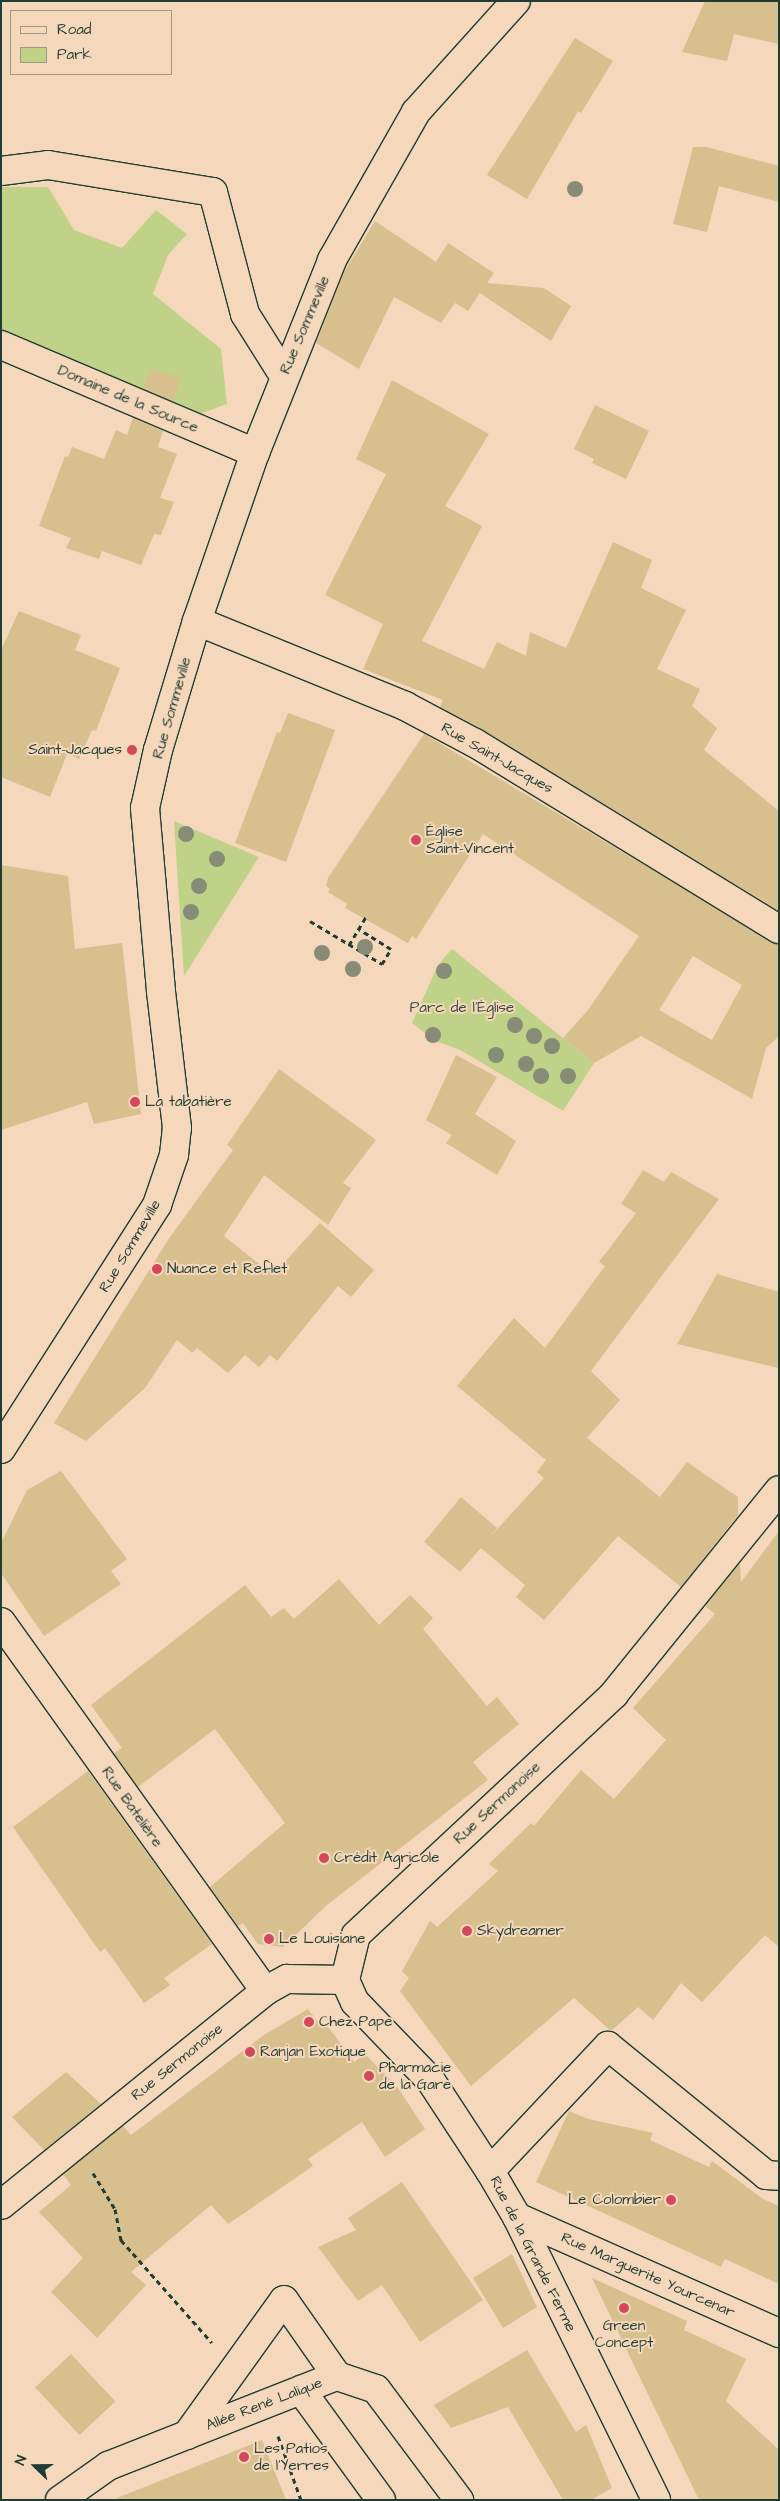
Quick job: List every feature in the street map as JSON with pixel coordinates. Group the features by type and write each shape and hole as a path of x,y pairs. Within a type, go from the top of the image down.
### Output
{"street":[{"name":"Rue Sommeville","path":"1,1449 157,1206 174,1155 177,1128 160,991 145,808 158,750 197,622 255,453 284,376 332,260 416,112 516,1"},
{"path":"1,171 48,165 213,192 245,314 284,376"},
{"name":"Domaine de la Source","path":"1,344 255,453"},
{"name":"Rue Saint-Jacques","path":"197,622 405,706 475,743 779,929"},
{"name":"Rue Sermonoise","path":"1,2205 265,1991 287,1979 345,1980 356,1935 614,1694 779,1490"},
{"name":"Rue Batelière","path":"1,1622 265,1991"},
{"name":"Rue de la Grande Ferme","path":"345,1980 355,2002 431,2081 490,2171 517,2217 656,2500"},
{"path":"490,2171 608,2046 766,2176 779,2176"},
{"name":"Rue Marguerite Yourcenar","path":"517,2217 779,2333"},
{"path":"186,2435 284,2300 337,2376"},
{"name":"Allée René Lalique","path":"60,2500 108,2466 337,2376 376,2389 459,2500"},
{"path":"301,2390 381,2500"}],"path":[{"path":"349,944 366,917"},
{"path":"310,921 382,964 391,949 359,929"},
{"path":"82,2140 88,2164 115,2209 121,2240 202,2335 237,2364"},
{"path":"266,2403 301,2500"}],"green space":[{"path":"1,187 48,187 74,230 122,248 156,210 187,234 168,255 153,294 221,349 227,404 197,415 1,330"},
{"path":"174,821 259,857 184,976"},
{"name":"Parc de l'Église","path":"452,949 594,1063 563,1111 460,1050 434,1040 412,1023 438,965"}],"building":[{"path":"705,1 779,1 779,44 734,34 727,61 682,52"},
{"path":"575,38 613,61 581,113 578,111 527,199 487,175"},
{"path":"693,147 706,147 779,166 779,202 719,186 707,232 673,224"},
{"path":"375,221 436,262 448,243 494,273 487,283 544,288 571,306 551,341 480,293 468,311 455,303 441,323 394,297 359,369 316,343 344,272"},
{"path":"150,369 181,377 173,401 143,389"},
{"path":"392,380 489,434 445,506 482,526 422,641 484,669 497,642 526,656 530,632 566,648 613,542 652,560 641,588 686,610 657,669 700,689 692,706 717,728 704,750 779,811 779,911 483,730 440,707 443,700 363,669 383,624 325,595 386,474 356,459"},
{"path":"595,405 649,431 626,479 592,463 594,459 574,449"},
{"path":"133,418 163,431 158,447 177,454 160,498 174,502 161,535 154,534 141,565 102,551 99,559 66,548 71,538 39,526 65,456 68,457 72,447 104,459 116,430 127,435"},
{"path":"19,611 81,635 75,650 120,668 96,731 92,730 79,759 67,754 50,797 1,777 1,650"},
{"path":"288,713 335,730 286,862 235,843 277,732 280,733"},
{"path":"424,734 779,945 779,1036 766,1048 752,1099 641,1036 594,1063 563,1038 588,1010 639,936 483,834 416,939 412,936 408,943 345,908 347,904 328,892 330,889 326,886 328,878","holes":["693,956 742,985 712,1040 659,1010"]},
{"path":"1,865 68,876 75,949 122,943 141,1114 94,1124 87,1102 1,1130"},
{"path":"456,1055 497,1077 475,1114 516,1141 497,1175 446,1143 452,1135 426,1120"},
{"path":"279,1069 376,1140 343,1183 351,1188 328,1225 264,1175 224,1236 273,1275 320,1223 374,1270 351,1297 338,1286 277,1361 270,1355 259,1367 245,1355 228,1373 197,1348 192,1353 177,1340 145,1388 86,1441 54,1423 168,1240 233,1150 227,1145"},
{"path":"643,1170 664,1182 671,1172 719,1199 591,1371 620,1400 587,1438 660,1497 687,1462 738,1497 738,1515 681,1587 618,1536 544,1620 516,1597 525,1585 481,1548 460,1572 424,1542 461,1497 497,1528 490,1537 544,1478 537,1472 546,1460 457,1386 514,1318 545,1348 605,1266 599,1262 636,1213 621,1204"},
{"path":"717,1274 779,1292 779,1368 677,1344"},
{"path":"61,1471 127,1559 111,1571 121,1584 44,1636 1,1573 1,1543 27,1490"},
{"path":"779,1531 779,1947 765,1935 702,2002 681,1983 653,2020 638,2007 611,2031 574,1998 471,2086 400,1991 409,1978 402,1971 430,1921 437,1927 498,1871 489,1864 531,1823 534,1826 581,1770 614,1799 666,1740 633,1708 715,1614 705,1606 740,1563 741,1582"},
{"path":"339,1579 379,1625 410,1595 433,1618 423,1629 487,1706 497,1697 519,1724 473,1762 488,1780 327,1905 283,1947 258,1944 243,1923 238,1926 210,1887 285,1823 215,1729 138,1787 114,1753 122,1748 91,1705 245,1585 271,1617 284,1608 294,1619"},
{"path":"88,1771 212,1944 164,1978 170,1985 144,2003 105,1948 100,1952 13,1827"},
{"path":"308,2009 322,2028 327,2025 354,2062 365,2054 398,2088 425,2129 385,2157 362,2122 308,2159 313,2166 228,2224 211,2205 131,2272 146,2285 97,2338 51,2292 83,2258 39,2212 71,2185 63,2174 123,2126 131,2135 264,2035"},
{"path":"66,2072 101,2104 44,2150 12,2117"},
{"name":"Le Colombier","path":"569,2111 588,2119 653,2133 650,2140 709,2167 712,2161 763,2199 779,2206 779,2284 725,2259 721,2267 536,2182"},
{"path":"402,2182 483,2300 420,2342 382,2285 358,2301 318,2247 356,2230 348,2218"},
{"path":"512,2254 537,2307 503,2328 473,2278"},
{"path":"592,2278 687,2321 684,2330 746,2359 726,2401 779,2450 779,2500 699,2500"},
{"path":"527,2350 576,2432 586,2425 612,2488 591,2500 563,2500 508,2407 451,2428 434,2405"},
{"path":"71,2354 115,2402 79,2435 35,2387"},
{"name":"Les Patios de l'Yerres","path":"262,2440 286,2500 117,2500 117,2498"}],"place":[{"name":"Saint-Jacques","path":"132,750"},
{"name":"Église Saint-Vincent","path":"416,840"},
{"name":"La tabatière","path":"135,1102"},
{"name":"Nuance et Reflet","path":"157,1269"},
{"name":"Crédit Agricole","path":"324,1858"},
{"name":"Skydreamer","path":"467,1931"},
{"name":"Le Louisiane","path":"269,1939"},
{"name":"Chez Pape","path":"309,2022"},
{"name":"Ranjan Exotique","path":"250,2052"},
{"name":"Pharmacie de la Gare","path":"369,2076"},
{"name":"Le Colombier","path":"671,2200"},
{"name":"Green Concept","path":"624,2308"},
{"name":"Les Patios de l'Yerres","path":"244,2457"}]}
